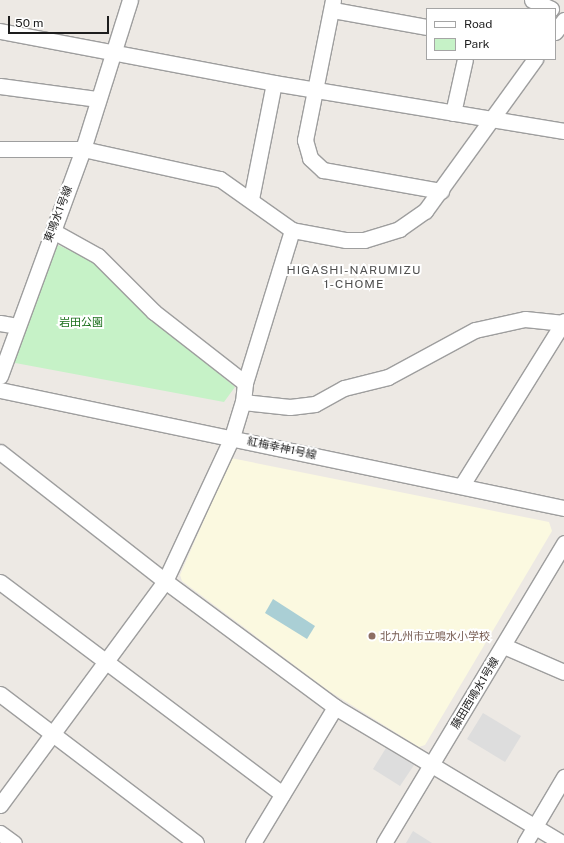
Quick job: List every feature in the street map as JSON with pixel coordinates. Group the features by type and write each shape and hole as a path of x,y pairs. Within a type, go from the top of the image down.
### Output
{"street":[{"name":"東鳴水1号線","path":"0,376 82,149 115,51 130,0"},
{"path":"532,0 549,8"},
{"path":"426,27 333,5 305,140 310,158 322,170 441,191"},
{"path":"556,31 564,20"},
{"path":"0,31 115,51 274,83 564,131"},
{"path":"453,113 465,60"},
{"path":"0,148 82,149 220,179 251,199 292,230 346,240 364,240 399,229 425,211 441,191 534,60"},
{"path":"251,199 274,83"},
{"path":"0,86 98,99"},
{"path":"0,805 166,581 232,438 243,402 244,383 292,230"},
{"path":"53,231 98,256 154,312 244,383"},
{"path":"243,402 290,407 315,404 344,388 388,377 474,330 525,319 564,322 462,485"},
{"path":"0,323 17,326"},
{"name":"紅梅幸神1号線","path":"0,390 462,485 564,508"},
{"path":"0,452 166,581 335,707 562,843"},
{"name":"藤田西鳴水1号線","path":"384,843 504,646 564,543"},
{"path":"0,582 282,794"},
{"path":"504,646 564,672"},
{"path":"0,694 52,736 196,843"},
{"path":"253,843 335,707"},
{"path":"525,843 564,777"},
{"path":"0,833 14,843"}],"shaded area":[{"name":"北九州市立鳴水小学校","path":"231,458 549,522 552,531 425,745 419,747 329,691 182,581 180,575"},
{"path":"483,713 521,736 505,762 467,739"},
{"path":"386,748 414,765 400,786 373,769"},
{"path":"413,831 432,843 406,843"}],"green space":[{"name":"岩田公園","path":"54,243 90,260 142,310 235,387 224,402 10,362"}],"water":[{"path":"273,599 315,626 307,639 265,613"}],"place":[{"name":"北九州市立鳴水小学校","path":"372,636"}],"district":[{"name":"HIGASHI-NARUMIZU 1-CHOME","path":"354,278"}]}
